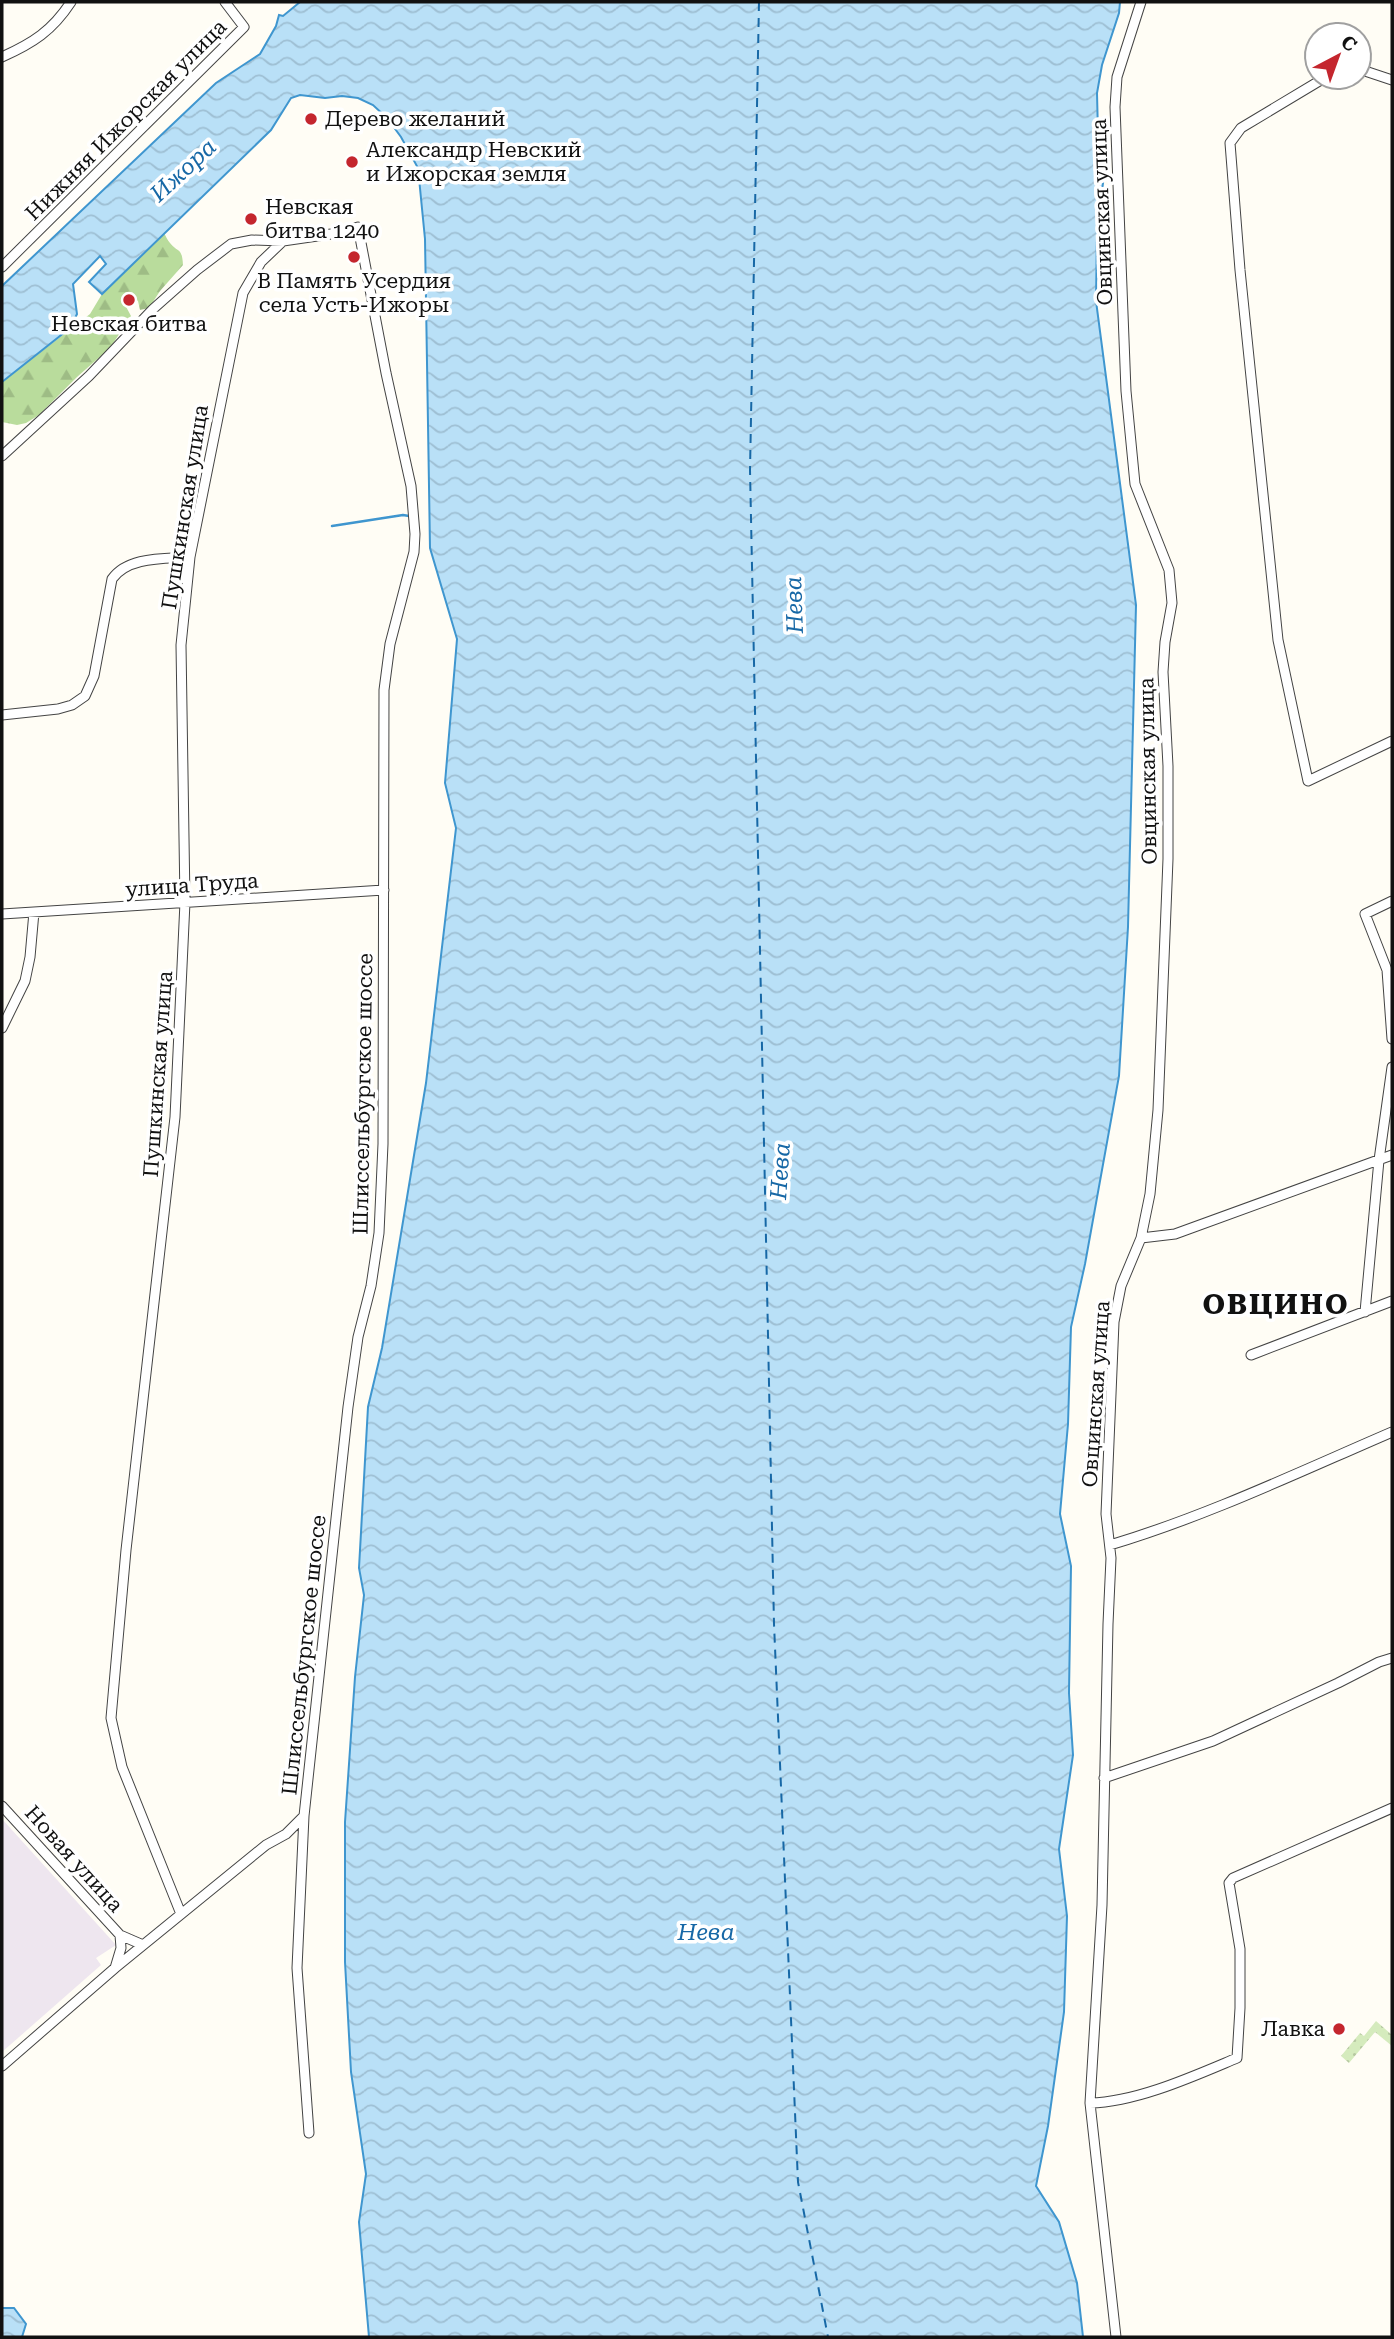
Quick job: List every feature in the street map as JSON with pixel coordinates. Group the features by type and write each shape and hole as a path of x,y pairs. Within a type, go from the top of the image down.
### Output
{"street":[{"path":"2,57 31,44 48,31 71,2"},
{"name":"Нижняя Ижорская улица","path":"2,267 244,27 225,2"},
{"name":"Овцинская улица","path":"1116,2337 1090,2103 1102,1905 1111,1558 1105,1514 1114,1322 1121,1286 1140,1238 1150,1195 1158,1110 1168,859 1168,766 1163,672 1172,603 1169,570 1135,484 1126,391 1115,107 1117,77 1141,2"},
{"path":"1373,74 1392,80"},
{"path":"1303,91 1241,128 1230,143 1240,270 1278,640 1308,781 1392,741"},
{"name":"Шлиссельбургское шоссе","path":"284,241 338,233 358,227 411,486 415,534 414,552 386,666 382,730 383,1144 379,1233 371,1286 358,1337 348,1407 304,1816 297,1968 309,2133"},
{"path":"2,456 89,376 153,309 231,244 252,240 284,241"},
{"name":"Пушкинская улица","path":"181,1914 122,1767 111,1718 126,1550 175,1117 185,902 181,645 190,557 243,293 261,262 272,249 284,241"},
{"path":"2,715 58,709 72,705 85,696 94,676 112,579 118,571 124,566 136,563 190,557"},
{"name":"улица Труда","path":"2,914 384,890"},
{"path":"1392,901 1365,914 1387,970 1392,1039"},
{"path":"2,1028 25,981 34,912"},
{"path":"1365,1312 1379,1160 1392,1067"},
{"path":"1140,1238 1175,1234 1392,1155"},
{"path":"1251,1355 1392,1301"},
{"path":"1110,1545 1243,1498 1392,1432"},
{"path":"1104,1778 1213,1741 1392,1658"},
{"name":"Новая улица","path":"2,1806 120,1936 143,1945"},
{"path":"1090,2103 1105,2103 1167,2086 1237,2058 1240,1950 1229,1883 1233,1878 1392,1808"},
{"path":"2,2066 115,1968 266,1845 286,1834 304,1816"},
{"name":"Новая улица","path":"115,1968 121,1948 120,1936"}],"shaded area":[{"path":"2,1819 116,1945 96,1958 101,1965 2,2052"}],"green space":[{"path":"164,233 181,253 183,265 149,308 140,310 138,301 127,296 123,301 131,316 110,348 39,415 17,425 2,422 2,382 90,314 102,294"},
{"path":"1376,2021 1392,2035 1392,2046 1375,2032 1349,2063 1341,2056 1360,2033 1364,2036"}],"water":[{"name":"Нева","path":"300,2 1120,2 1097,93 1098,134 1104,175 1097,231 1096,301 1136,605 1128,927 1119,1076 1071,1327 1068,1424 1060,1514 1071,1566 1069,1693 1073,1755 1059,1849 1067,1916 1064,2012 1048,2126 1036,2186 1059,2222 1077,2283 1083,2337 369,2337 359,2222 366,2174 351,2072 345,1962 345,1822 355,1677 364,1595 359,1568 368,1407 382,1348 426,1083 456,828 445,783 457,639 430,548 425,239 418,168 401,137 373,105 358,98 300,95 291,98 271,130 102,294 89,282 106,264 100,256 73,284 77,314 70,328 2,382 2,286 216,83 260,54 276,26 279,15 283,16"},
{"path":"2,2308 14,2308 26,2324 22,2337 2,2337"}],"waterway":[{"path":"332,526 409,516"}],"ferry route":[{"path":"759,2 750,470 774,1624 798,2182 828,2337"}],"place":[{"name":"Дерево желаний","path":"311,119"},
{"name":"Александр Невский и Ижорская земля","path":"352,162"},
{"name":"Невская битва 1240","path":"251,219"},
{"name":"В Память Усердия села Усть-Ижоры","path":"354,257"},
{"name":"Невская битва","path":"129,300"},
{"name":"Лавка","path":"1339,2029"}],"district":[{"name":"ОВЦИНО","path":"1276,1304"}],"water label":[{"name":"Ижора","path":"183,170"}]}
